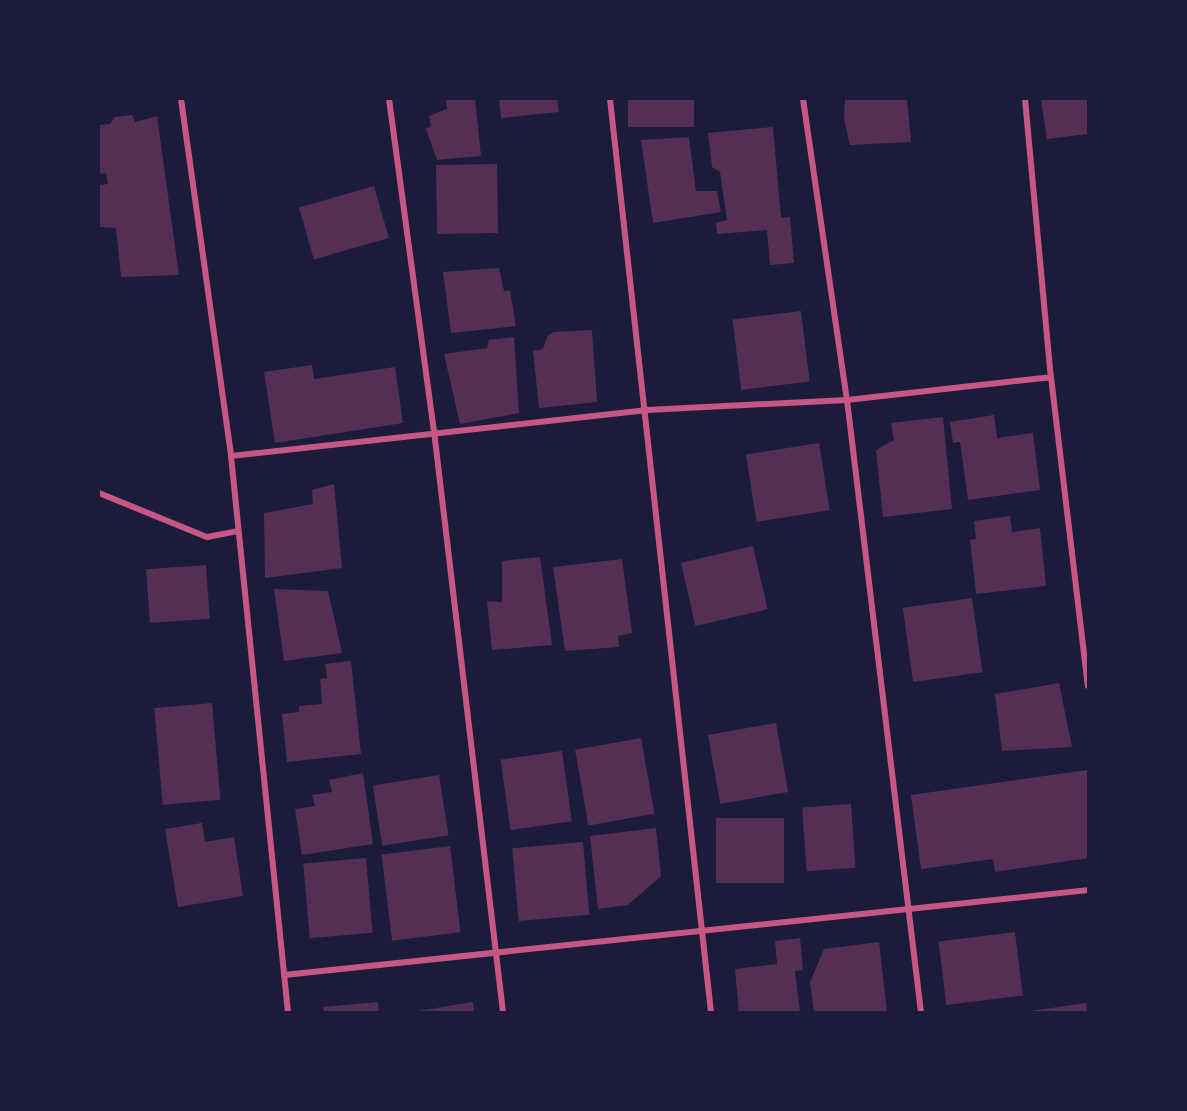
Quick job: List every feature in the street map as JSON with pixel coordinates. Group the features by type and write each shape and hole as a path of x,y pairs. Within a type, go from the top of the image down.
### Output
{"street":[{"path":"181,99 231,456 288,1012"},
{"path":"389,99 434,431 503,1012"},
{"path":"610,99 647,410 711,1012"},
{"path":"803,99 847,400 921,1012"},
{"path":"1025,99 1051,377 1088,686"},
{"path":"231,456 434,431 647,410 847,400 1051,377"},
{"path":"99,493 207,537 237,531"},
{"path":"284,975 1088,890"}],"building":[{"path":"446,99 475,99 481,156 437,160 426,129 431,126 429,116 447,109"},
{"path":"499,99 557,99 559,112 501,118"},
{"path":"628,99 694,99 694,127 628,127"},
{"path":"845,99 907,99 911,142 850,145 844,119"},
{"path":"1041,99 1088,99 1088,134 1047,139"},
{"path":"132,115 135,122 157,116 179,275 121,277 116,228 99,227 99,185 108,184 106,173 99,174 99,125 110,124 115,117"},
{"path":"773,127 781,218 790,217 794,263 770,265 767,230 717,234 716,223 727,220 720,172 712,167 708,133"},
{"path":"689,137 696,191 717,191 721,212 653,223 641,140"},
{"path":"497,164 498,233 437,234 436,165"},
{"path":"374,186 389,238 314,259 299,207"},
{"path":"499,268 504,291 510,290 516,326 451,333 443,272"},
{"path":"801,311 810,381 741,390 733,319"},
{"path":"592,330 597,402 539,408 533,351 543,349 548,335 554,332"},
{"path":"514,337 519,413 460,424 444,354 487,348 489,340"},
{"path":"312,365 314,379 395,367 403,423 275,443 264,372"},
{"path":"994,415 997,438 1033,433 1040,490 968,500 960,442 953,443 950,422"},
{"path":"943,417 952,509 883,517 876,450 894,440 891,423"},
{"path":"819,443 830,510 757,522 746,455"},
{"path":"334,484 342,568 265,578 264,513 313,504 312,490"},
{"path":"1010,516 1012,532 1040,528 1046,586 976,594 970,540 976,539 974,521"},
{"path":"753,546 768,609 696,626 681,563"},
{"path":"540,557 552,645 492,650 487,601 502,602 502,561"},
{"path":"622,559 632,633 618,636 619,647 565,651 553,567"},
{"path":"206,565 210,619 150,623 146,569"},
{"path":"274,589 328,591 342,653 284,661"},
{"path":"972,598 982,672 913,682 903,608"},
{"path":"351,661 361,754 287,762 282,714 299,712 299,706 322,704 320,679 327,678 325,664"},
{"path":"1059,683 1072,747 1002,751 995,694"},
{"path":"212,703 220,800 163,805 154,708"},
{"path":"776,723 788,792 720,804 708,735"},
{"path":"641,738 654,814 588,825 575,750"},
{"path":"562,751 572,821 510,830 501,760"},
{"path":"1087,770 1088,858 995,872 993,859 921,869 911,795"},
{"path":"363,773 373,844 302,855 295,809 315,806 312,795 332,792 329,780"},
{"path":"439,775 449,835 382,846 373,785"},
{"path":"851,804 855,868 807,871 802,807"},
{"path":"716,818 784,818 784,883 716,883"},
{"path":"202,823 205,842 234,837 243,896 178,907 165,829"},
{"path":"656,828 661,876 628,905 598,909 590,836"},
{"path":"583,842 589,915 519,921 512,848"},
{"path":"450,846 461,932 392,941 382,854"},
{"path":"366,858 373,933 310,938 303,863"},
{"path":"1015,932 1023,996 946,1005 939,941"},
{"path":"800,938 803,970 795,971 800,1012 739,1012 735,969 777,964 775,941"},
{"path":"879,942 887,1012 814,1012 810,982 824,949"},
{"path":"378,1002 379,1012 324,1012 323,1007"},
{"path":"473,1002 474,1012 418,1012 418,1011"},
{"path":"1086,1003 1088,1012 1031,1012 1031,1011"}]}
